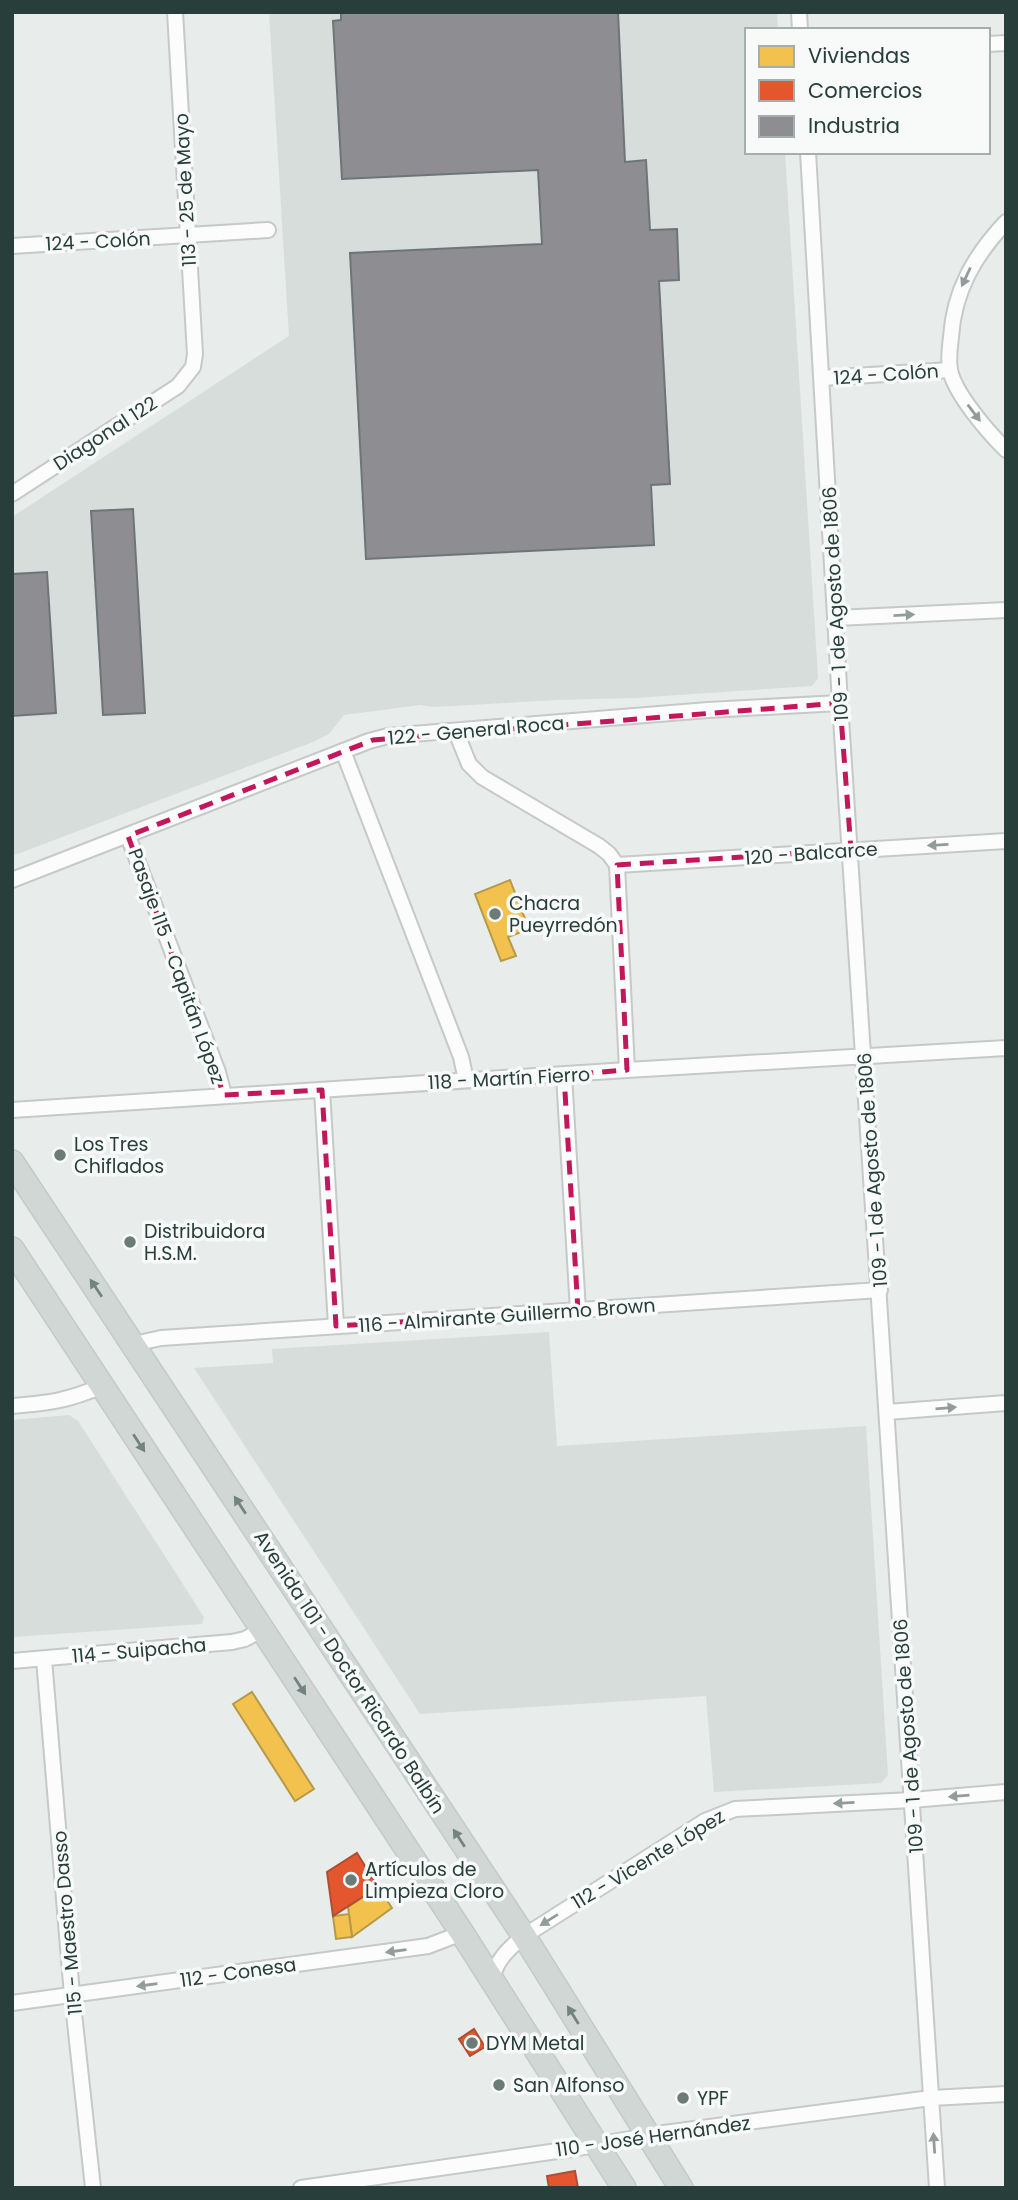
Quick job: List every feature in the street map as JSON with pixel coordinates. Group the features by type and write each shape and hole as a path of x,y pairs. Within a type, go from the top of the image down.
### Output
{"main road":[{"name":"Avenida 101 - Doctor Ricardo Balbín","path":"12,1162 524,1936 681,2188"},
{"path":"12,1249 462,1933 624,2188"}],"street":[{"name":"113 - 25 de Mayo","path":"175,12 195,355 193,367"},
{"name":"109 - 1 de Agosto de 1806","path":"808,154 840,703 937,2188"},
{"path":"1006,222 974,261 963,281 951,327 950,370 966,402 1006,450"},
{"name":"124 - Colón","path":"12,246 268,230"},
{"name":"Diagonal 122","path":"12,494 178,386 193,367"},
{"name":"124 - Colón","path":"822,378 950,370"},
{"path":"836,618 1006,610"},
{"name":"122 - General Roca","path":"12,880 369,741 388,736 708,710 840,703"},
{"path":"456,732 469,764 482,777 599,846 617,865 627,1070"},
{"path":"343,751 461,1057 466,1080"},
{"name":"Pasaje 115 - Capitán López","path":"128,836 218,1072 224,1096"},
{"name":"120 - Balcarce","path":"617,865 1006,841"},
{"name":"118 - Martín Fierro","path":"12,1110 1006,1048"},
{"path":"564,1075 578,1311"},
{"path":"322,1090 336,1326"},
{"name":"116 - Almirante Guillermo Brown","path":"134,1344 161,1338 880,1290"},
{"path":"12,1406 58,1402 102,1386"},
{"path":"887,1412 1006,1403"},
{"name":"114 - Suipacha","path":"12,1661 232,1642 245,1639 263,1629"},
{"name":"115 - Maestro Dasso","path":"44,1659 72,1995 93,2188"},
{"name":"112 - Vicente López","path":"492,1982 497,1964 524,1936 722,1812 746,1808 912,1800 1006,1792"},
{"name":"112 - Conesa","path":"12,2003 428,1946 462,1933"},
{"name":"110 - José Hernández","path":"301,2188 374,2182 648,2135 931,2098 1006,2094"}],"highlighted area":[{"path":"840,703 851,850 617,865 627,1070 564,1075 578,1311 336,1326 322,1090 224,1095 128,836 373,740"}],"shaded area":[{"path":"269,12 777,12 778,28 745,28 745,154 785,154 818,678 812,686 634,698 434,707 420,705 344,715 329,734 313,742 12,856 12,517 289,336"},
{"path":"549,1332 557,1446 866,1426 888,1775 881,1783 714,1792 706,1696 420,1714 194,1368 273,1363 272,1349"},
{"path":"69,1415 78,1421 204,1617 202,1624 12,1637 12,1420"}],"building: Viviendas":[{"path":"510,880 529,929 508,937 516,956 501,961 475,894"},
{"path":"252,1692 314,1789 295,1801 233,1704"},
{"path":"378,1887 392,1908 352,1937 348,1907"},
{"path":"349,1914 352,1937 336,1939 333,1916"}],"building: Comercios":[{"name":"Artículos de Limpieza Cloro","path":"357,1853 378,1887 333,1916 327,1872"},
{"name":"DYM Metal","path":"474,2029 485,2047 470,2056 459,2039"},
{"path":"575,2171 578,2188 549,2188 547,2176"}],"building: Industria":[{"path":"341,12 618,12 625,162 646,160 650,230 677,229 679,280 659,281 670,484 651,485 654,545 366,559 350,253 542,244 538,170 342,179 333,21 341,20"},
{"path":"133,509 145,713 103,715 91,511"},
{"path":"47,572 56,713 12,716 12,574"}],"place":[{"name":"Chacra Pueyrredón","path":"495,914"},
{"name":"Los Tres Chiflados","path":"60,1155"},
{"name":"Distribuidora H.S.M.","path":"130,1242"},
{"name":"Artículos de Limpieza Cloro","path":"351,1880"},
{"name":"DYM Metal","path":"472,2043"},
{"name":"San Alfonso","path":"499,2085"},
{"name":"YPF","path":"683,2098"}]}
